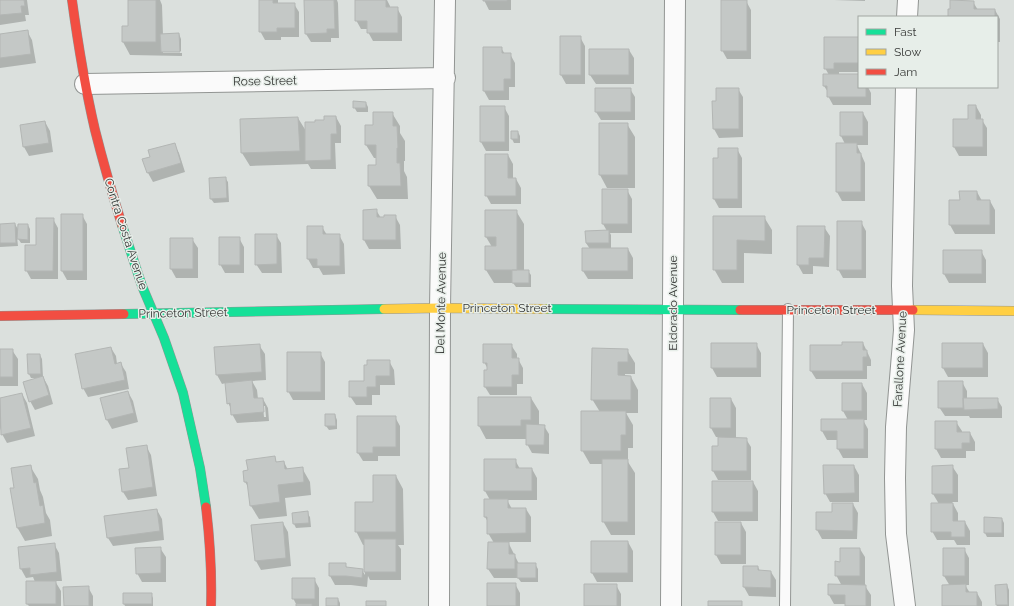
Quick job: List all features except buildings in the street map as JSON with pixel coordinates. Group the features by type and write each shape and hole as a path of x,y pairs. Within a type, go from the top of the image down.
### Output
{"street":[{"name":"Contra Costa Avenue","path":"72,0 85,84 107,176 142,286 164,338 183,393 192,431 206,505 210,542 212,606"},
{"name":"Del Monte Avenue","path":"439,606 440,308 445,0"},
{"name":"Eldorado Avenue","path":"671,606 675,0"},
{"path":"907,16 908,0"},
{"name":"Rose Street","path":"85,84 444,78"},
{"name":"Farallone Avenue","path":"905,606 896,534 895,478 896,427 904,330 902,286 906,88"},
{"name":"Princeton Street","path":"0,316 440,308 1014,311"}],"lane":[{"path":"785,606 788,309"}],"traffic: fast":[{"path":"122,225 142,286 164,338 183,393 200,468 206,507"},
{"path":"124,314 384,309"},
{"path":"547,309 740,310"}],"traffic: slow":[{"path":"384,309 547,309"},
{"path":"913,310 1014,311"}],"traffic: jam":[{"path":"72,0 91,114 104,166 122,225"},
{"path":"740,310 913,310"},
{"path":"0,316 124,314"},
{"path":"206,507 209,532 211,606"}]}
